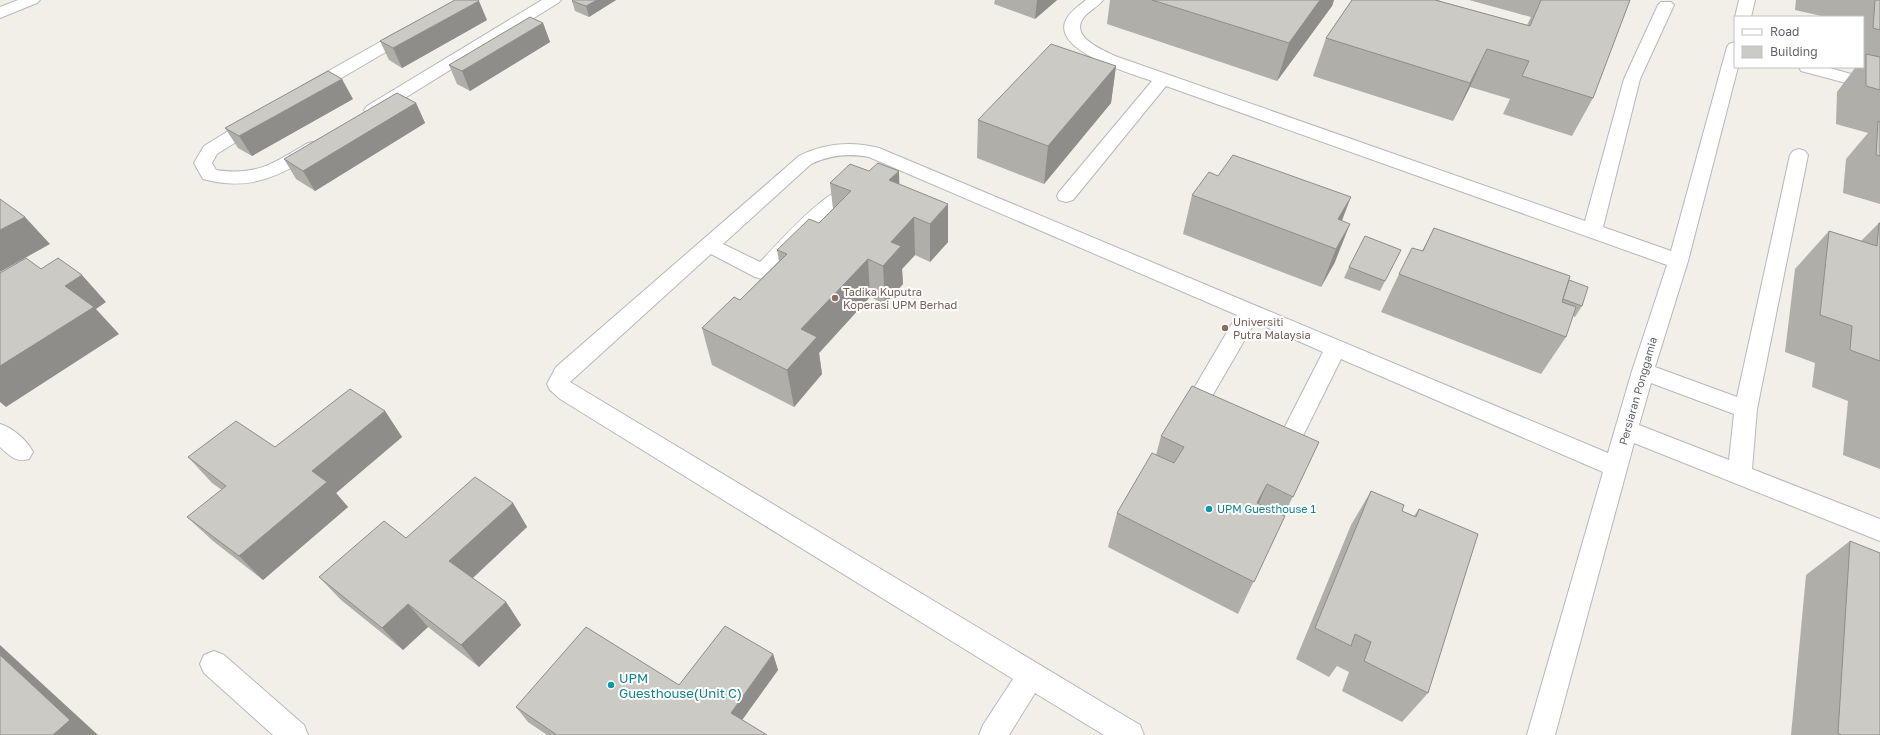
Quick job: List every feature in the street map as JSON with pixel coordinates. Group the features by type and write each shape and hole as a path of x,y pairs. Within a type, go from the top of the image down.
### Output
{"street":[{"path":"0,13 32,0"},
{"path":"359,119 553,0"},
{"path":"1094,0 1074,20 1073,31 1078,43 1109,60 1162,80 1678,261"},
{"path":"1743,16 1748,0"},
{"path":"1592,230 1632,79 1666,5"},
{"path":"295,97 423,24"},
{"name":"Persiaran Ponggamia","path":"1541,735 1643,371 1678,261 1734,51"},
{"path":"1811,68 1880,87"},
{"path":"1066,196 1162,80"},
{"path":"269,113 210,150 202,163 210,175 251,179 272,172 326,139"},
{"path":"1130,735 574,397 558,384 564,373 805,160 814,155 837,149 862,150 873,152 887,172 1250,312 1616,467"},
{"path":"1740,474 1746,409 1799,155"},
{"path":"709,245 762,272 828,204 887,172"},
{"path":"1212,422 1191,413 1250,312"},
{"path":"1262,444 1284,453 1335,348"},
{"path":"1643,371 1746,409"},
{"path":"1626,430 1880,530"},
{"path":"0,433 21,452"},
{"path":"214,664 294,735"},
{"path":"993,735 1031,675"}],"building":[{"path":"455,0 479,1 393,48 380,41"},
{"path":"597,0 586,6 572,1"},
{"path":"1152,0 1320,0 1289,43"},
{"path":"1352,0 1435,0 1530,26 1541,0 1630,0 1593,98 1522,76 1529,61 1487,49 1470,83 1326,38"},
{"path":"1875,0 1880,0 1880,30 1873,28"},
{"path":"530,17 543,23 462,71 449,65"},
{"path":"1051,44 1116,66 1048,146 978,120"},
{"path":"1866,54 1880,57 1880,90 1866,86"},
{"path":"328,71 342,79 239,136 225,128"},
{"path":"397,93 416,103 303,171 284,159"},
{"path":"1878,121 1880,122 1880,156 1876,155"},
{"path":"1233,155 1351,197 1338,219 1350,224 1336,249 1192,195 1209,172 1218,176"},
{"path":"878,163 899,171 889,180 948,204 930,224 914,217 891,242 901,246 883,266 868,259 801,329 817,337 787,370 702,328 734,297 740,300 787,254 777,250 809,219 819,223 851,191 830,183 850,164 869,171"},
{"path":"0,199 25,217 0,230"},
{"path":"1879,223 1880,361 1850,350 1852,326 1820,315 1829,231 1877,246"},
{"path":"1434,228 1570,276 1562,302 1576,307 1566,337 1399,274 1412,248 1423,251"},
{"path":"1365,236 1401,250 1385,281 1349,267"},
{"path":"26,258 41,269 58,258 82,275 65,286 94,307 0,366 0,273"},
{"path":"1569,280 1588,287 1582,306 1563,299"},
{"name":"UPM Guesthouse 1","path":"1192,386 1319,442 1293,497 1267,484 1257,503 1285,516 1254,582 1117,513 1152,453 1174,463 1184,447 1161,436"},
{"path":"350,389 385,411 312,471 327,482 239,556 187,517 226,486 188,457 236,421 275,447"},
{"path":"475,477 513,503 449,561 506,602 461,645 408,604 382,628 319,577 384,521 406,538"},
{"path":"1371,491 1404,505 1402,511 1416,517 1419,509 1478,534 1428,693 1364,661 1371,642 1355,634 1351,646 1315,628"},
{"path":"1850,541 1880,553 1880,735 1841,735 1838,733"},
{"name":"UPM Guesthouse(Unit C)","path":"725,626 773,654 731,713 767,735 557,735 516,707 586,627 679,685"},
{"path":"0,655 70,720 53,735 0,735"}],"place":[{"name":"Tadika Kuputra Koperasi UPM Berhad","path":"835,298"},
{"name":"Universiti Putra Malaysia","path":"1225,328"},
{"name":"UPM Guesthouse 1","path":"1209,509"},
{"name":"UPM Guesthouse(Unit C)","path":"611,685"}]}
